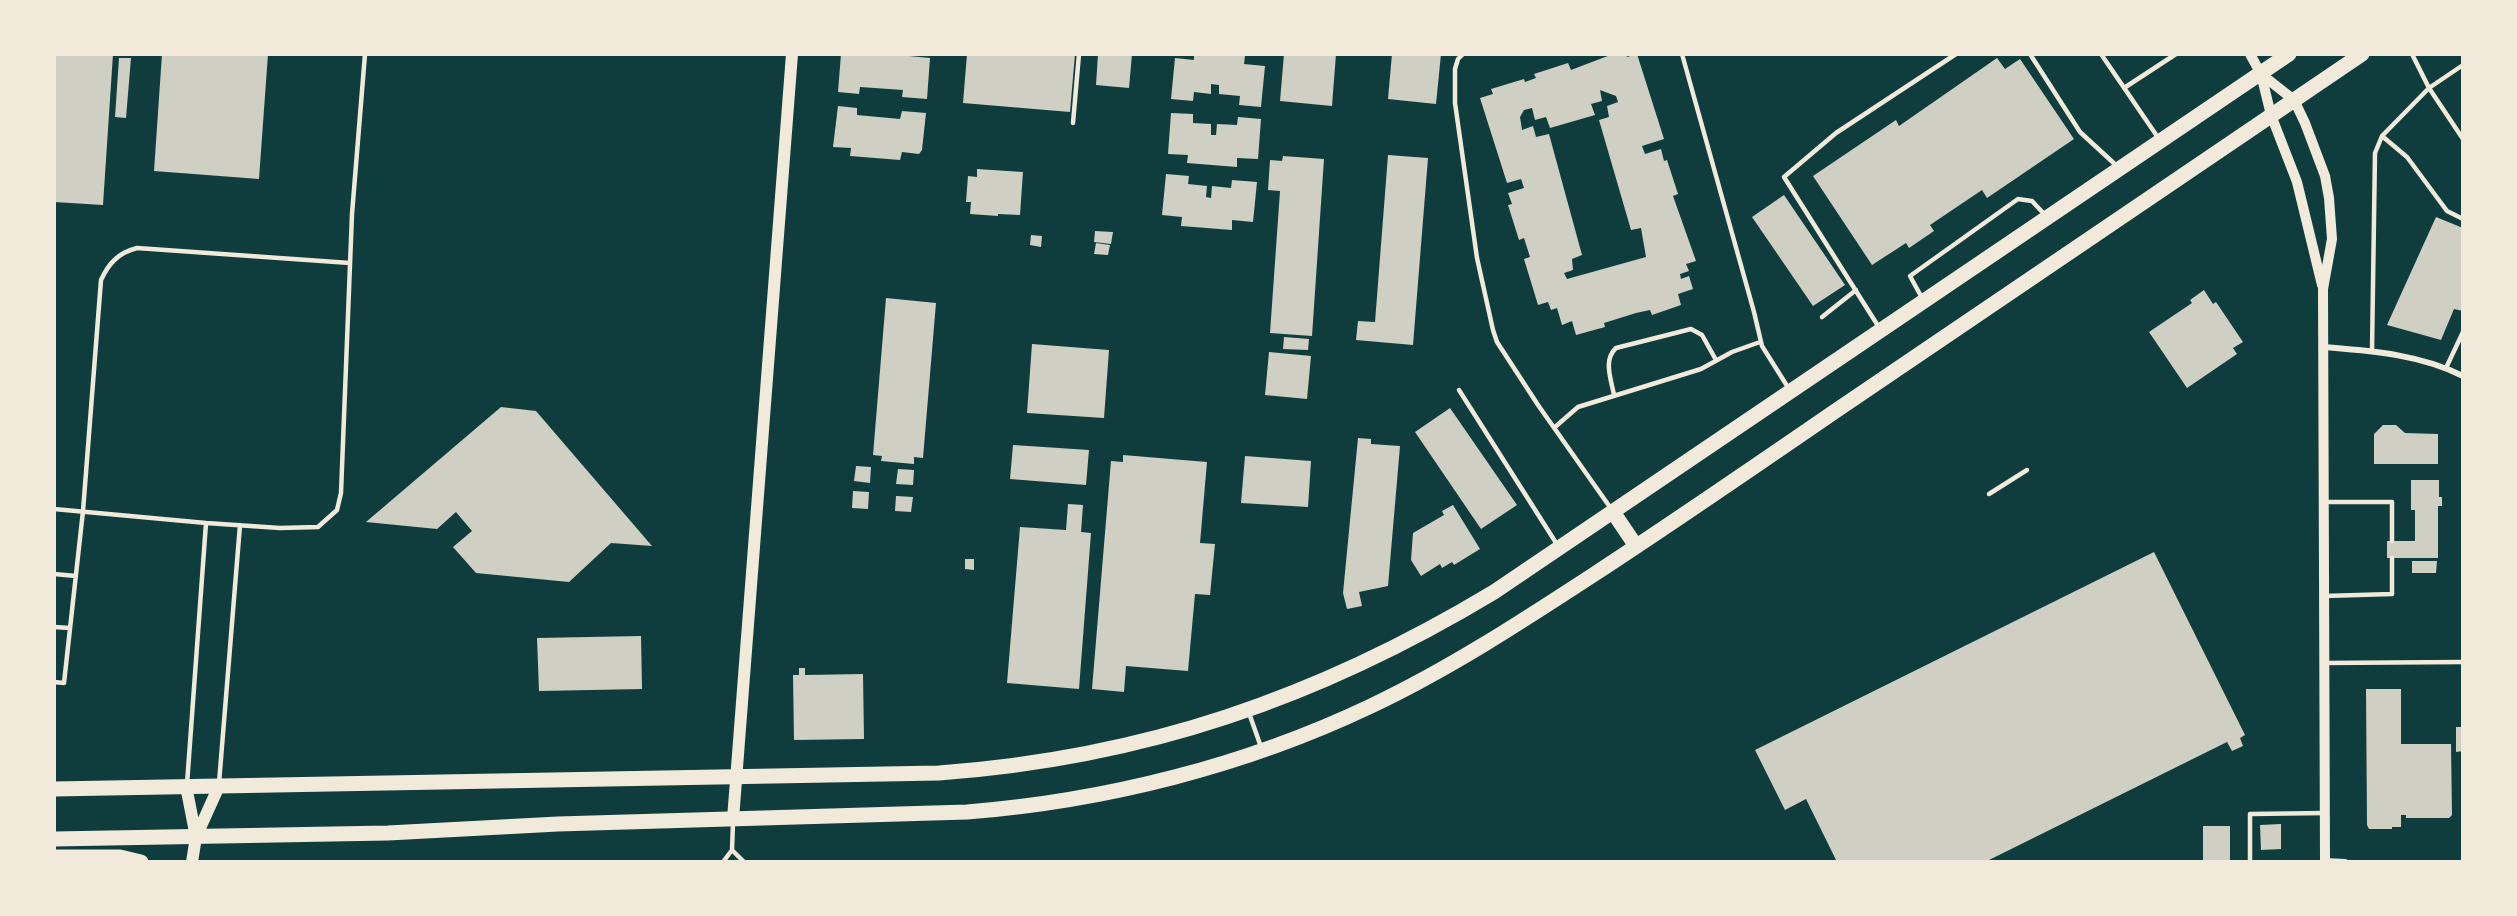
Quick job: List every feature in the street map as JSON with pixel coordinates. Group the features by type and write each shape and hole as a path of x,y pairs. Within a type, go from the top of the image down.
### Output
{"main road":[{"path":"733,819 792,54"},
{"path":"54,789 928,774 1005,767 1120,747 1196,728 1248,711 1318,684 1428,631 1494,592 2289,54"},
{"path":"54,839 388,833 733,819 898,816 1001,810 1133,786 1261,750 1353,714 1435,673 1501,635 2362,54"},
{"path":"1613,512 1636,546"},
{"path":"186,786 196,837"},
{"path":"192,862 196,837 219,786"},
{"path":"54,857 120,856 141,862"}],"street":[{"path":"2250,54 2261,74 2271,115 2297,182 2323,289"},
{"path":"2261,74 2294,100 2316,150 2329,198 2332,239 2323,289 2325,862 2345,862"},
{"path":"2323,347 2402,355 2446,368 2463,376"}],"lane":[{"path":"54,509 280,528 318,527 337,510 341,493 350,263 365,54"},
{"path":"1073,123 1079,54"},
{"path":"1463,54 1458,59 1455,69 1455,103 1477,258 1489,317 1497,342 1613,512"},
{"path":"1682,54 1754,312 1760,342 1791,392"},
{"path":"1881,331 1784,177 1836,133 1956,54"},
{"path":"2030,54 2080,132 2120,168"},
{"path":"2101,54 2160,141"},
{"path":"2124,88 2176,54"},
{"path":"2412,54 2429,88 2463,139"},
{"path":"2372,351 2375,153 2382,136 2429,88 2463,65"},
{"path":"2382,136 2407,157 2447,211 2463,219"},
{"path":"1924,302 1910,276 2018,199 2032,201 2048,218"},
{"path":"54,682 64,683 83,511 101,280 112,261 125,251 137,248 350,263"},
{"path":"1821,317 1856,290"},
{"path":"1614,395 1608,366 1611,353 1616,348 1691,329 1702,335 1716,360"},
{"path":"2446,368 2463,332"},
{"path":"1555,427 1578,407 1701,369 1716,360 1760,342"},
{"path":"1459,390 1560,548"},
{"path":"1989,494 2027,470"},
{"path":"2324,502 2392,502 2392,542"},
{"path":"186,786 207,523"},
{"path":"219,786 240,525"},
{"path":"2324,596 2391,594 2392,558"},
{"path":"54,574 75,576"},
{"path":"54,627 70,628"},
{"path":"2324,663 2463,662"},
{"path":"1248,711 1261,750"},
{"path":"2250,862 2250,814 2325,813"},
{"path":"723,862 732,850 733,819"},
{"path":"732,850 744,862"}],"building":[{"path":"54,54 113,54 103,205 54,202"},
{"path":"162,54 268,54 259,179 154,171"},
{"path":"841,54 909,54 909,56 930,58 927,99 902,97 903,90 860,87 859,94 838,92"},
{"path":"967,54 1075,54 1070,112 963,103"},
{"path":"1098,54 1132,54 1129,88 1096,85"},
{"path":"1194,54 1245,56 1244,64 1265,66 1261,107 1239,105 1240,96 1219,94 1219,85 1211,84 1211,94 1194,92 1193,101 1171,99 1175,58 1194,60"},
{"path":"1284,54 1336,54 1332,106 1280,101"},
{"path":"1392,54 1441,54 1436,104 1388,99"},
{"path":"1613,54 1626,54 1627,57 1637,54 1664,139 1642,146 1645,154 1661,149 1664,161 1667,160 1678,194 1673,196 1696,261 1686,264 1689,271 1680,274 1681,279 1689,276 1693,289 1678,294 1681,305 1652,315 1650,310 1636,313 1604,323 1605,327 1576,335 1572,321 1562,325 1557,308 1551,310 1548,302 1538,305 1524,259 1530,257 1524,238 1519,240 1508,205 1512,204 1508,193 1524,188 1521,179 1507,183 1480,98 1493,94 1491,89 1524,79 1525,82 1536,78 1534,74 1568,63 1571,70","holes":["1600,90 1616,96 1618,102 1607,106 1609,117 1599,120 1631,230 1641,228 1646,257 1567,279 1564,273 1573,270 1572,259 1582,255 1549,134 1536,137 1533,126 1522,130 1520,117 1524,110 1532,108 1535,120 1546,117 1550,128 1595,115 1591,104 1602,101"]},
{"path":"119,58 131,58 126,118 115,117"},
{"path":"1997,58 2005,69 2020,59 2074,139 1987,198 1982,190 1930,225 1934,231 1909,248 1906,243 1872,265 1813,176 1896,120 1899,126"},
{"path":"838,106 857,108 857,115 900,119 902,111 926,113 922,150 919,154 902,152 900,160 850,156 851,148 833,147"},
{"path":"1171,113 1193,114 1193,123 1211,124 1211,135 1216,135 1217,124 1237,125 1238,117 1261,119 1258,159 1237,158 1237,167 1187,163 1188,155 1168,154"},
{"path":"1388,155 1428,158 1413,345 1356,340 1358,321 1375,322"},
{"path":"1283,156 1324,159 1312,336 1270,333 1280,191 1268,190 1270,160 1282,161"},
{"path":"977,169 1023,172 1020,215 970,214 971,202 966,202 968,176 977,177"},
{"path":"1166,174 1189,176 1188,184 1207,186 1206,197 1211,198 1212,186 1231,188 1232,180 1257,182 1253,222 1232,220 1232,230 1181,226 1182,217 1162,215"},
{"path":"1784,195 1845,285 1813,306 1752,217"},
{"path":"2436,217 2463,228 2463,311 2454,309 2441,340 2387,325"},
{"path":"1095,231 1113,232 1111,244 1094,242"},
{"path":"1031,235 1042,236 1041,247 1030,245"},
{"path":"1096,243 1110,245 1108,255 1094,254"},
{"path":"2204,290 2213,304 2216,302 2243,342 2233,348 2237,354 2187,388 2149,332 2192,303 2190,300"},
{"path":"886,298 936,303 923,458 914,457 914,464 881,461 882,456 873,455"},
{"path":"1284,337 1309,339 1308,350 1283,349"},
{"path":"1032,344 1109,350 1104,418 1027,413"},
{"path":"1269,352 1311,356 1307,399 1265,395"},
{"path":"501,407 536,411 652,546 611,543 569,582 476,573 453,547 472,531 456,512 437,529 366,522"},
{"path":"1450,408 1517,505 1481,529 1415,432"},
{"path":"2383,425 2396,425 2405,433 2438,434 2438,464 2374,464 2374,434"},
{"path":"1358,438 1371,439 1371,444 1400,446 1388,586 1359,592 1362,606 1347,609 1343,593"},
{"path":"1013,445 1089,450 1086,485 1010,479"},
{"path":"1123,455 1207,462 1200,543 1215,544 1210,595 1195,594 1188,671 1126,666 1124,692 1092,689 1111,461 1123,462"},
{"path":"1245,456 1311,461 1308,507 1241,503"},
{"path":"856,466 871,467 870,483 854,481"},
{"path":"898,469 914,470 913,485 896,484"},
{"path":"2411,480 2439,480 2439,497 2442,497 2442,506 2438,506 2438,558 2387,558 2387,541 2415,541 2415,510 2411,510"},
{"path":"853,491 869,492 868,509 852,508"},
{"path":"896,496 913,497 911,512 895,511"},
{"path":"1068,504 1083,505 1081,532 1091,533 1079,689 1007,683 1020,527 1066,530"},
{"path":"1453,505 1480,549 1454,565 1452,562 1442,568 1440,564 1421,576 1411,560 1413,533 1444,515 1442,511"},
{"path":"2154,552 2245,735 2240,738 2243,746 2232,751 2227,742 1985,862 1837,862 1806,799 1785,810 1755,750"},
{"path":"965,559 974,559 974,570 965,569"},
{"path":"2412,561 2437,561 2436,573 2412,573"},
{"path":"641,636 642,689 539,691 537,638"},
{"path":"799,668 805,668 805,675 863,674 864,739 794,740 793,675 799,675"},
{"path":"2366,689 2401,689 2401,744 2451,744 2452,815 2449,818 2406,818 2406,815 2401,815 2401,827 2369,829 2367,825"},
{"path":"2456,727 2463,727 2463,751 2456,752"},
{"path":"2281,824 2281,849 2261,850 2260,825"},
{"path":"2203,826 2230,826 2230,862 2203,862"}]}
